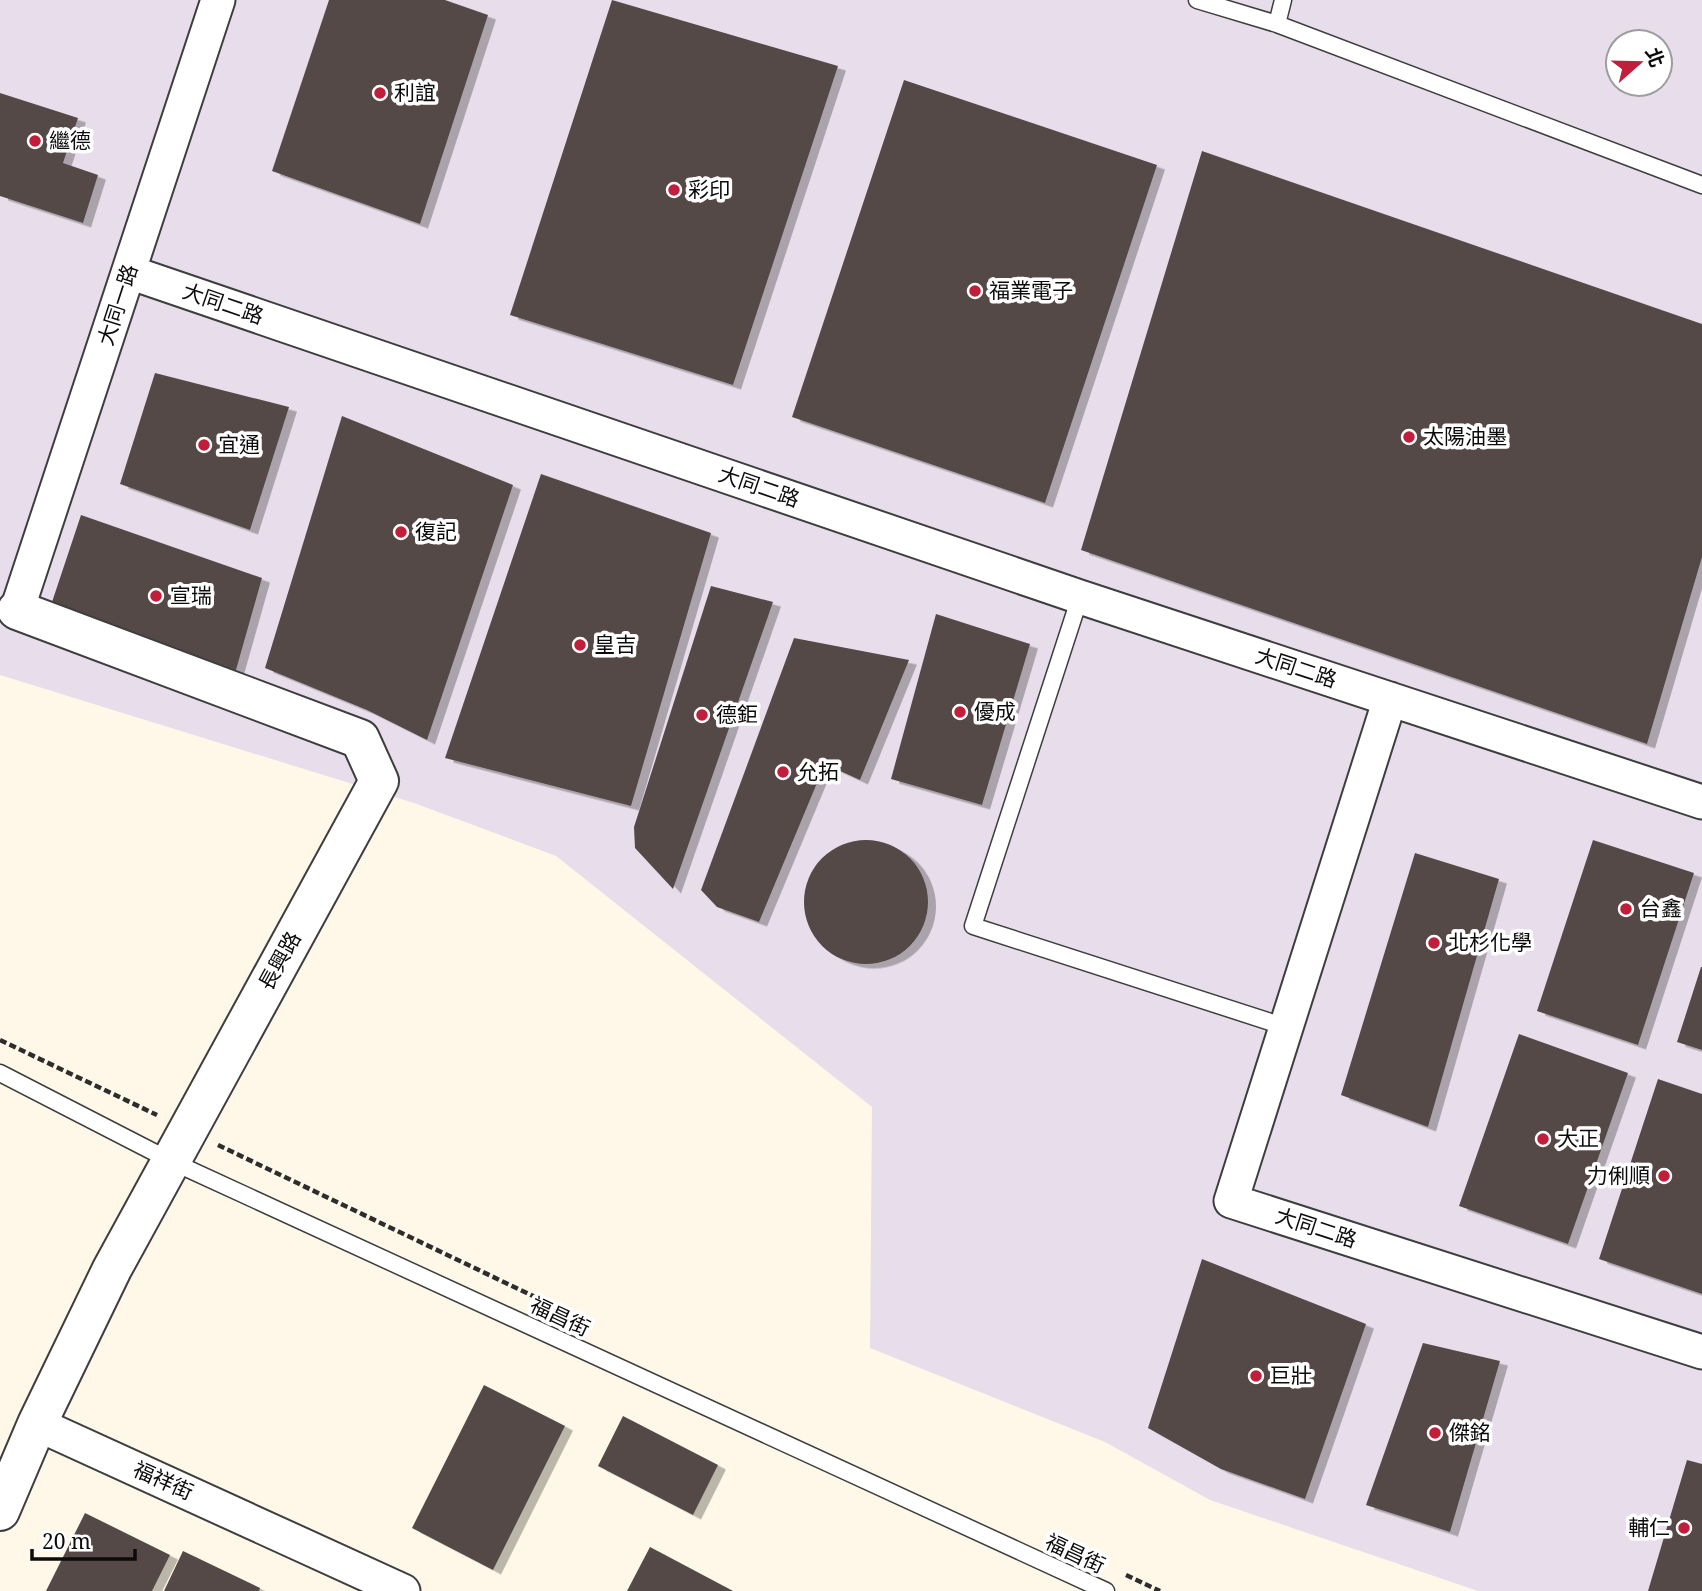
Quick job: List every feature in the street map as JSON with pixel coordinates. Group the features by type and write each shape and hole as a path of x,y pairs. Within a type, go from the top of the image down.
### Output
{"street":[{"name":"大同一路","path":"17,610 218,0"},
{"name":"大同二路","path":"129,272 1080,597 1702,802"},
{"name":"長興路","path":"0,1511 37,1424 112,1269 379,781 360,739 17,610"},
{"name":"大同二路","path":"1390,699 1231,1201 1702,1352"},
{"name":"福祥街","path":"37,1424 403,1591"}],"lane":[{"path":"1197,0 1277,24 1702,185"},
{"path":"1277,24 1283,0"},
{"path":"1080,597 973,926 1286,1027"},
{"name":"福昌街","path":"0,1073 180,1146 1106,1591"}],"path":[{"path":"0,1040 180,1146 561,1309"},
{"path":"1122,1574 1160,1591"}],"shaded area":[{"path":"0,0 1702,0 1702,1591 1478,1591 1210,1500 1105,1442 870,1348 872,1107 556,856 414,803 0,675"}],"building":[{"name":"利誼","path":"329,0 445,0 488,15 420,224 272,171"},
{"name":"彩印","path":"612,0 838,66 733,385 510,315"},
{"name":"福業電子","path":"904,80 1157,165 1045,503 792,417"},
{"name":"繼德","path":"0,93 78,118 63,163 98,175 83,223 0,196"},
{"name":"太陽油墨","path":"1202,151 1702,324 1702,557 1647,744 1081,550"},
{"name":"宜通","path":"155,373 289,407 250,530 120,484"},
{"name":"復記","path":"342,416 513,485 427,740 367,710 265,668"},
{"name":"皇吉","path":"541,474 711,533 631,806 445,758"},
{"name":"宣瑞","path":"81,515 262,578 236,670 48,614"},
{"name":"德鉅","path":"711,586 773,602 673,889 635,848 634,827"},
{"name":"優成","path":"936,614 1030,644 982,805 891,779"},
{"name":"允拓","path":"794,638 909,660 860,780 825,764 759,922 717,907 701,890"},
{"path":"866,840 890,845 910,858 923,878 928,902 923,926 910,946 890,959 866,964 842,959 822,946 809,926 804,902 809,878 822,858 842,845"},
{"name":"台鑫","path":"1593,840 1694,873 1638,1045 1537,1011"},
{"name":"北杉化學","path":"1415,853 1499,879 1428,1127 1341,1095"},
{"path":"1702,967 1702,1050 1677,1042"},
{"name":"大正","path":"1519,1034 1628,1073 1568,1244 1459,1206"},
{"name":"力俐順","path":"1658,1079 1702,1094 1702,1294 1599,1259"},
{"name":"巨壯","path":"1202,1259 1366,1324 1305,1499 1221,1469 1148,1428"},
{"name":"傑銘","path":"1423,1343 1500,1361 1450,1532 1366,1505"},
{"path":"484,1385 565,1426 493,1570 412,1528"},
{"path":"623,1416 718,1465 693,1515 598,1466"},
{"name":"輔仁","path":"1687,1460 1702,1464 1702,1591 1648,1591"},
{"path":"85,1513 170,1555 152,1591 46,1591"},
{"path":"650,1547 733,1591 627,1591"},
{"path":"183,1551 260,1588 259,1591 164,1591"}],"place":[{"name":"利誼","path":"380,93"},
{"name":"繼德","path":"35,141"},
{"name":"彩印","path":"674,190"},
{"name":"福業電子","path":"975,291"},
{"name":"太陽油墨","path":"1409,437"},
{"name":"宜通","path":"204,445"},
{"name":"復記","path":"401,532"},
{"name":"宣瑞","path":"156,596"},
{"name":"皇吉","path":"580,645"},
{"name":"優成","path":"960,712"},
{"name":"德鉅","path":"702,715"},
{"name":"允拓","path":"783,772"},
{"name":"台鑫","path":"1626,909"},
{"name":"北杉化學","path":"1434,943"},
{"name":"大正","path":"1543,1139"},
{"name":"力俐順","path":"1664,1176"},
{"name":"巨壯","path":"1256,1376"},
{"name":"傑銘","path":"1435,1433"},
{"name":"輔仁","path":"1684,1528"}]}
